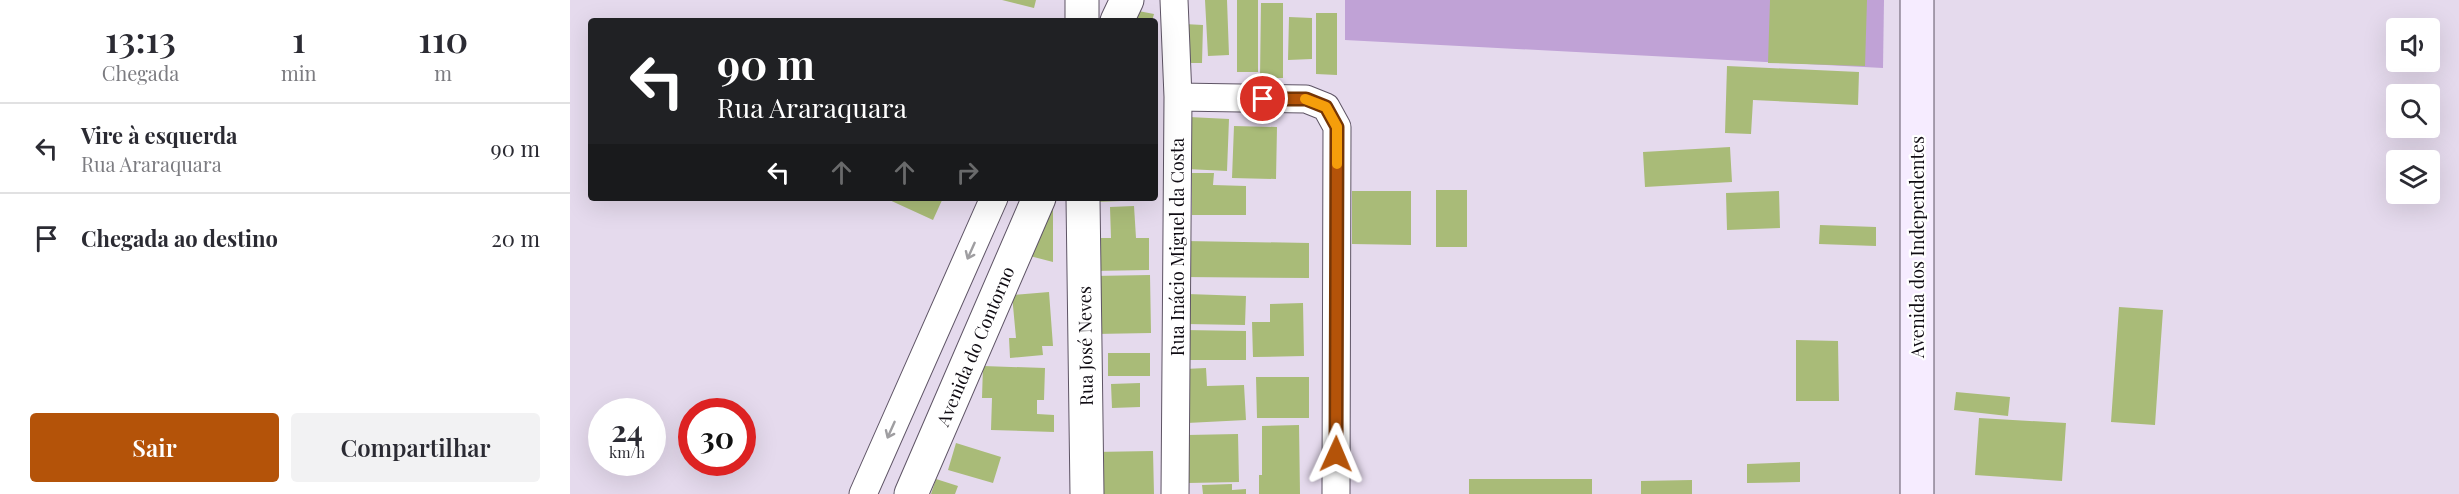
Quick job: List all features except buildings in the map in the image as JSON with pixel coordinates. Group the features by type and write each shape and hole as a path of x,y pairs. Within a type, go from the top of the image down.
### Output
{"main road":[{"name":"Avenida dos Independentes","path":"1917,0 1917,494"}],"street":[{"path":"1118,18 1127,0"},
{"name":"Rua Inácio Miguel da Costa","path":"1174,0 1178,97 1175,494"},
{"path":"1178,97 1306,99 1326,107 1337,127 1336,494"},
{"path":"863,494 993,201"},
{"name":"Avenida do Contorno","path":"911,494 1038,201"},
{"name":"Rua José Neves","path":"1083,201 1087,494"}],"shaded area":[{"path":"1345,0 1884,0 1883,68 1345,40"}],"slow traffic":[{"path":"1305,99 1326,107 1337,127 1337,164"}],"route":[{"path":"1263,99 1306,99 1326,107 1337,127 1336,454"}]}
